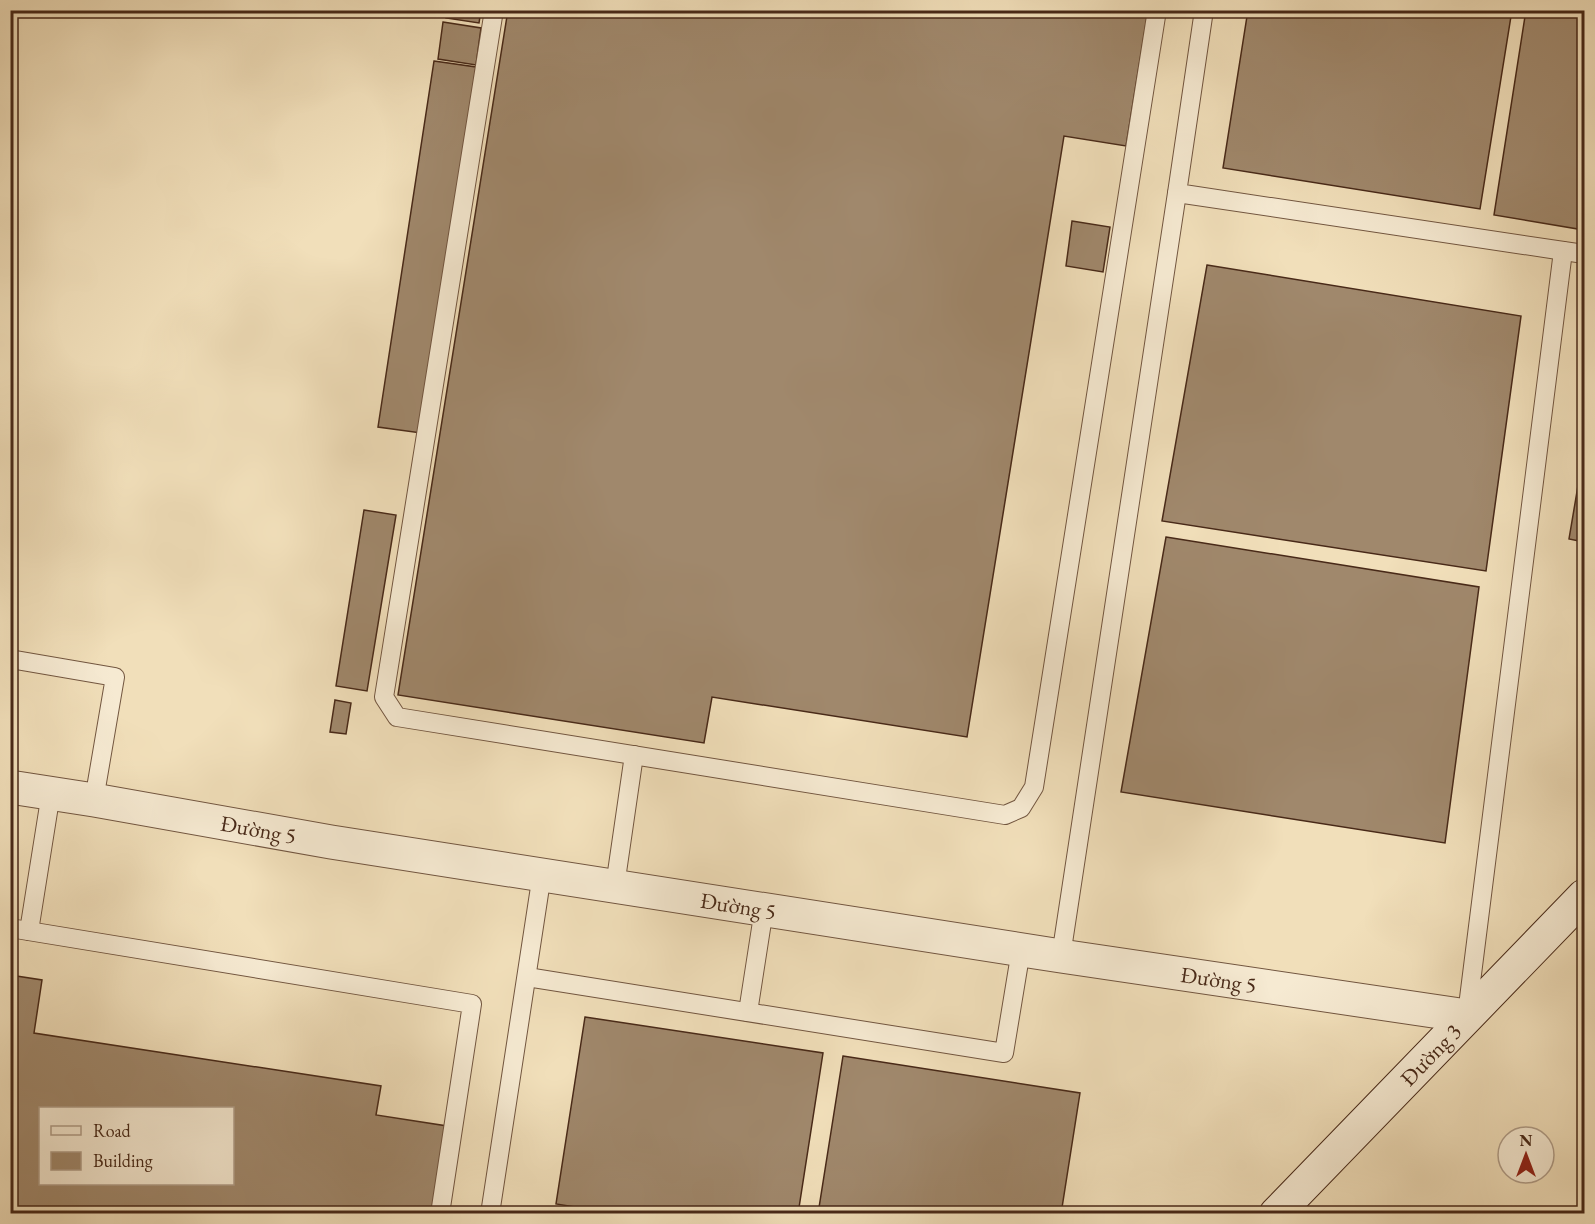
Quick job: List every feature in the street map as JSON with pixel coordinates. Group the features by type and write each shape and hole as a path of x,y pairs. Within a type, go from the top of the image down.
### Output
{"street":[{"name":"Đường 5","path":"10,787 331,842 1020,950 1467,1016"},
{"name":"Đường 3","path":"1276,1214 1584,896"}],"lane":[{"path":"494,10 384,697 397,717 1005,815 1021,808 1034,787 1157,10"},
{"path":"1061,956 1204,10"},
{"path":"1177,193 1584,254"},
{"path":"1467,1016 1563,251"},
{"path":"10,659 115,677 94,800"},
{"path":"615,886 634,755"},
{"path":"29,931 51,793"},
{"path":"490,1214 542,874"},
{"path":"748,1012 764,909"},
{"path":"10,928 472,1004 440,1214"},
{"path":"526,976 1004,1053 1020,950"}],"building":[{"path":"448,10 481,10 479,23 446,18"},
{"path":"508,10 1148,11 1126,146 1064,136 967,737 712,697 704,743 398,695"},
{"path":"1248,10 1512,10 1480,209 1223,168"},
{"path":"1526,10 1584,10 1584,230 1494,215"},
{"path":"443,22 481,28 476,65 438,59"},
{"path":"434,61 476,67 421,433 378,427"},
{"path":"1072,221 1110,227 1103,272 1066,266"},
{"path":"1207,265 1521,316 1486,571 1162,521"},
{"path":"1584,450 1584,542 1569,539"},
{"path":"364,510 396,515 367,691 336,686"},
{"path":"1166,537 1479,587 1445,843 1121,792"},
{"path":"335,700 351,703 346,734 330,732"},
{"path":"10,975 42,980 34,1033 381,1086 376,1115 447,1126 433,1214 10,1214"},
{"path":"585,1017 823,1053 798,1214 619,1214 556,1204"},
{"path":"843,1056 1080,1093 1061,1214 818,1214"}]}
